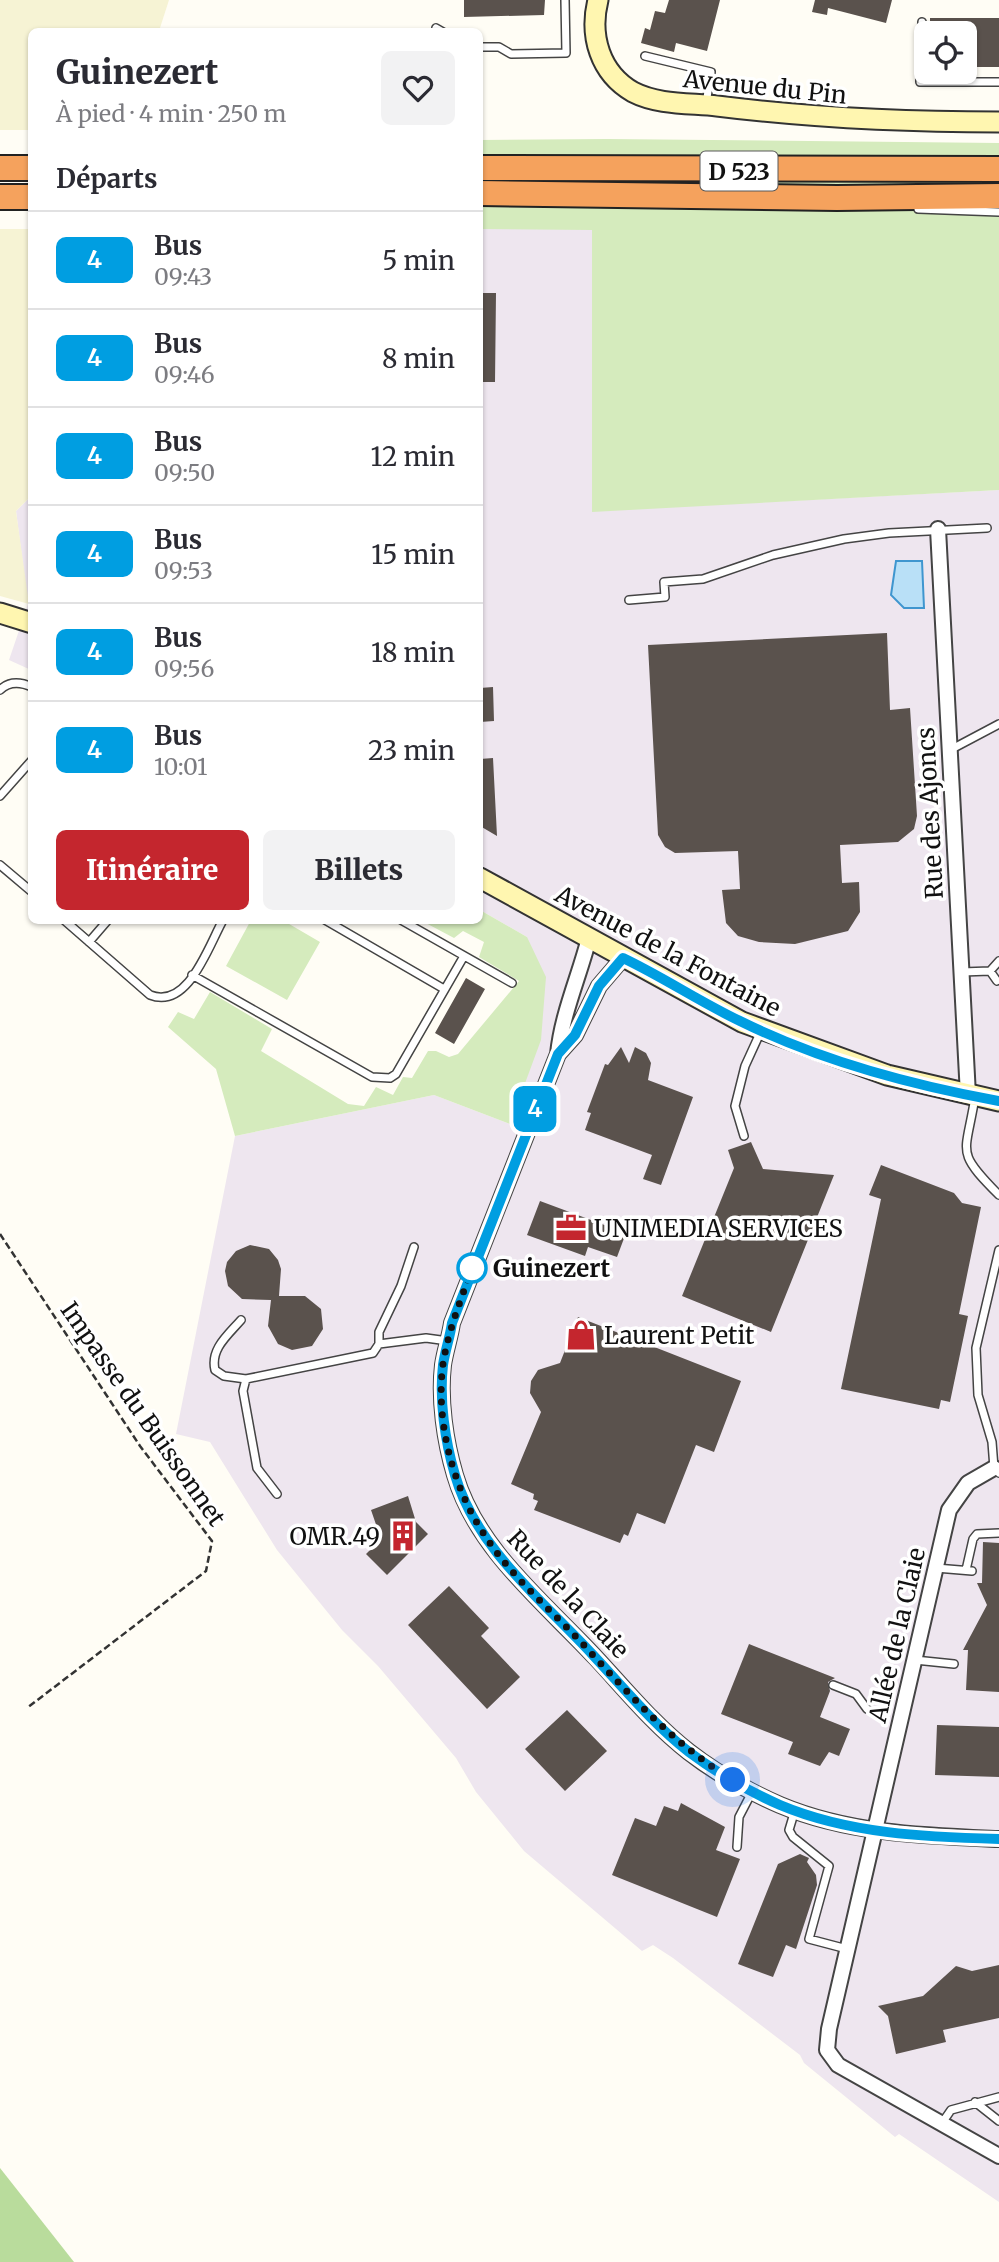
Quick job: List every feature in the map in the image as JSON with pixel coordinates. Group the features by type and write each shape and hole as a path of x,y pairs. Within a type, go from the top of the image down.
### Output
{"highway":[{"path":"0,168 28,168"},
{"name":"D 523","path":"483,168 999,169"},
{"name":"D 523","path":"483,193 837,198 999,196"},
{"path":"0,197 28,197"}],"street":[{"name":"Avenue du Pin","path":"598,0 594,20 596,42 605,64 621,83 655,100 833,119 999,122"},
{"name":"Rue des Ajoncs","path":"938,529 961,972 972,1096"},
{"path":"0,613 28,622"},
{"name":"Avenue de la Fontaine","path":"483,880 761,1031 874,1071 999,1101"},
{"name":"Rue de la Claie","path":"589,937 580,975 560,1028 558,1054 467,1281 449,1341 442,1393 455,1475 467,1504 487,1540 510,1568 653,1719 688,1751 752,1792 795,1810 873,1831 999,1839"},
{"name":"Rue de la Claie","path":"558,1054 575,1035 599,986 623,958"},
{"name":"Allée de la Claie","path":"997,1470 968,1483 954,1500 873,1831 827,2050 838,2065 999,2155"}],"lane":[{"path":"483,47 499,47 511,54 566,53 565,0"},
{"path":"645,56 711,72 706,105"},
{"path":"977,82 999,82"},
{"path":"837,198 887,206"},
{"path":"913,209 999,212"},
{"path":"629,600 665,597 664,582 703,579 773,555 844,539 938,529 988,528"},
{"path":"0,690 10,684 28,685"},
{"path":"950,751 999,724"},
{"path":"0,796 28,764"},
{"path":"0,865 28,889"},
{"path":"69,924 150,995 160,999 178,994 221,924"},
{"path":"89,942 105,924"},
{"path":"332,924 444,989"},
{"path":"408,924 512,983"},
{"path":"192,975 372,1077 381,1079 396,1073 464,956"},
{"path":"961,972 990,971 999,961"},
{"path":"990,971 997,981"},
{"path":"744,1136 735,1106 745,1066 761,1031"},
{"path":"972,1096 965,1148 968,1161 999,1195"},
{"path":"241,1320 219,1345 213,1360 215,1370 224,1376 246,1379 373,1353 379,1344 379,1332 401,1286 414,1247"},
{"path":"997,1470 978,1395 976,1348 999,1250"},
{"path":"379,1344 426,1338 449,1341"},
{"path":"246,1379 243,1391 257,1468 277,1494"},
{"path":"936,1568 969,1570 973,1539 977,1534 999,1533"},
{"path":"915,1660 954,1664"},
{"path":"832,1685 856,1694 867,1709"},
{"path":"737,1847 739,1817 752,1792"},
{"path":"795,1810 789,1830 793,1837 829,1866 809,1939 847,1949"},
{"path":"942,2123 951,2110 999,2097"},
{"path":"975,2102 999,2121"}],"path":[{"name":"Impasse du Buissonnet","path":"0,1234 139,1446 212,1541 206,1571 27,1708"}],"shaded area":[{"path":"0,0 169,0 160,28 28,28 28,130 0,130"},
{"path":"0,229 28,229 28,499 16,511 28,604 0,596"},
{"path":"483,229 592,229 592,511 999,490 999,2202 899,2134 895,2137 804,2063 800,2055 673,1958 653,1945 642,1951 524,1851 476,1792 456,1758 378,1666 342,1630 277,1550 210,1442 176,1434 235,1136 434,1095 510,1124 527,937 483,912"},
{"path":"28,499 28,604 16,511"},
{"path":"28,604 28,669 9,660"}],"green space":[{"path":"483,140 999,143 999,490 592,512 592,230 483,229"},
{"path":"483,912 527,937 546,977 541,1040 510,1124 434,1095 235,1136 216,1069 168,1027 178,1012 194,1019 210,992 272,1029 261,1051 348,1104 364,1106 376,1087 393,1095 403,1077 412,1078 428,1051 436,1051 449,1057 458,1054 519,981 479,957 484,942 463,931 454,938 428,924 483,924"},
{"path":"249,924 289,924 320,942 287,1000 226,966"},
{"path":"0,2168 74,2262 0,2262"}],"water":[{"path":"896,561 922,561 924,608 904,608 891,595"}],"building":[{"path":"464,0 545,0 544,15 464,17"},
{"path":"669,0 720,0 707,51 676,43 674,52 641,43 645,28 650,30 655,11 665,13"},
{"path":"815,0 892,0 886,23 828,8 827,15 812,12"},
{"path":"930,18 999,18 999,67 977,67 977,21 930,21"},
{"path":"483,293 496,293 495,382 483,382"},
{"path":"887,633 890,710 910,708 917,816 914,829 898,842 840,845 842,883 859,882 860,912 848,931 795,944 759,942 738,936 726,923 722,890 740,889 738,851 675,853 665,847 658,835 648,645"},
{"path":"493,687 494,721 483,722 483,688"},
{"path":"493,758 497,836 483,828 483,759"},
{"path":"466,978 485,989 454,1044 435,1033"},
{"path":"621,1047 629,1063 635,1047 646,1053 651,1063 648,1080 693,1097 661,1185 643,1179 652,1155 585,1130 591,1113 587,1112 605,1064 608,1065"},
{"path":"751,1142 763,1169 834,1175 771,1332 682,1296 734,1168 728,1150"},
{"path":"881,1165 954,1193 962,1203 981,1207 959,1314 968,1316 950,1402 941,1400 939,1409 841,1389 881,1199 869,1195"},
{"name":"UNIMEDIA SERVICES","path":"540,1201 626,1233 617,1257 588,1247 585,1256 527,1235"},
{"path":"250,1245 269,1249 278,1260 281,1269 279,1296 305,1296 321,1309 323,1329 312,1346 292,1350 278,1344 268,1326 271,1300 242,1299 228,1286 225,1271 227,1262 236,1251"},
{"path":"578,1317 741,1381 714,1452 696,1445 665,1524 637,1513 628,1536 624,1534 620,1543 534,1510 538,1501 533,1499 534,1494 511,1484 541,1412 530,1393 531,1381 538,1370 560,1363"},
{"name":"OMR.49","path":"408,1496 416,1522 428,1534 387,1575 366,1554 381,1539 371,1510"},
{"path":"983,1542 999,1543 999,1692 966,1690 968,1650 963,1650 987,1605 977,1583 982,1583"},
{"path":"449,1586 489,1628 481,1636 520,1677 487,1709 408,1625"},
{"path":"749,1644 835,1678 828,1682 830,1691 820,1717 850,1729 839,1756 829,1752 820,1766 788,1754 793,1742 721,1714"},
{"path":"567,1710 607,1751 565,1791 525,1749"},
{"path":"937,1725 999,1727 999,1777 935,1775"},
{"path":"681,1803 725,1827 716,1850 740,1859 717,1917 612,1875 635,1818 656,1826 664,1806 678,1811"},
{"path":"800,1854 809,1858 807,1862 816,1875 817,1885 796,1949 786,1945 773,1977 738,1964 778,1864"},
{"path":"999,1965 999,2018 943,2030 946,2042 896,2054 888,2016 878,2006 923,1996 956,1966 972,1971"}],"bus line":[{"name":"4","path":"999,1101 907,1080 813,1051 742,1022 623,958 599,986 575,1035 558,1054 528,1126 452,1323 443,1364 442,1393 455,1475 487,1540 510,1568 653,1719 688,1751 752,1792 783,1806 830,1821 873,1831 999,1839"}],"place":[{"name":"UNIMEDIA SERVICES","path":"571,1228"},
{"name":"Guinezert","path":"472,1268"},
{"name":"Laurent Petit","path":"581,1335"},
{"name":"OMR.49","path":"403,1536"}],"route":[{"path":"472,1268 452,1323 443,1364 442,1393 455,1475 467,1504 487,1540 510,1568 653,1719 688,1751 733,1780"}]}
